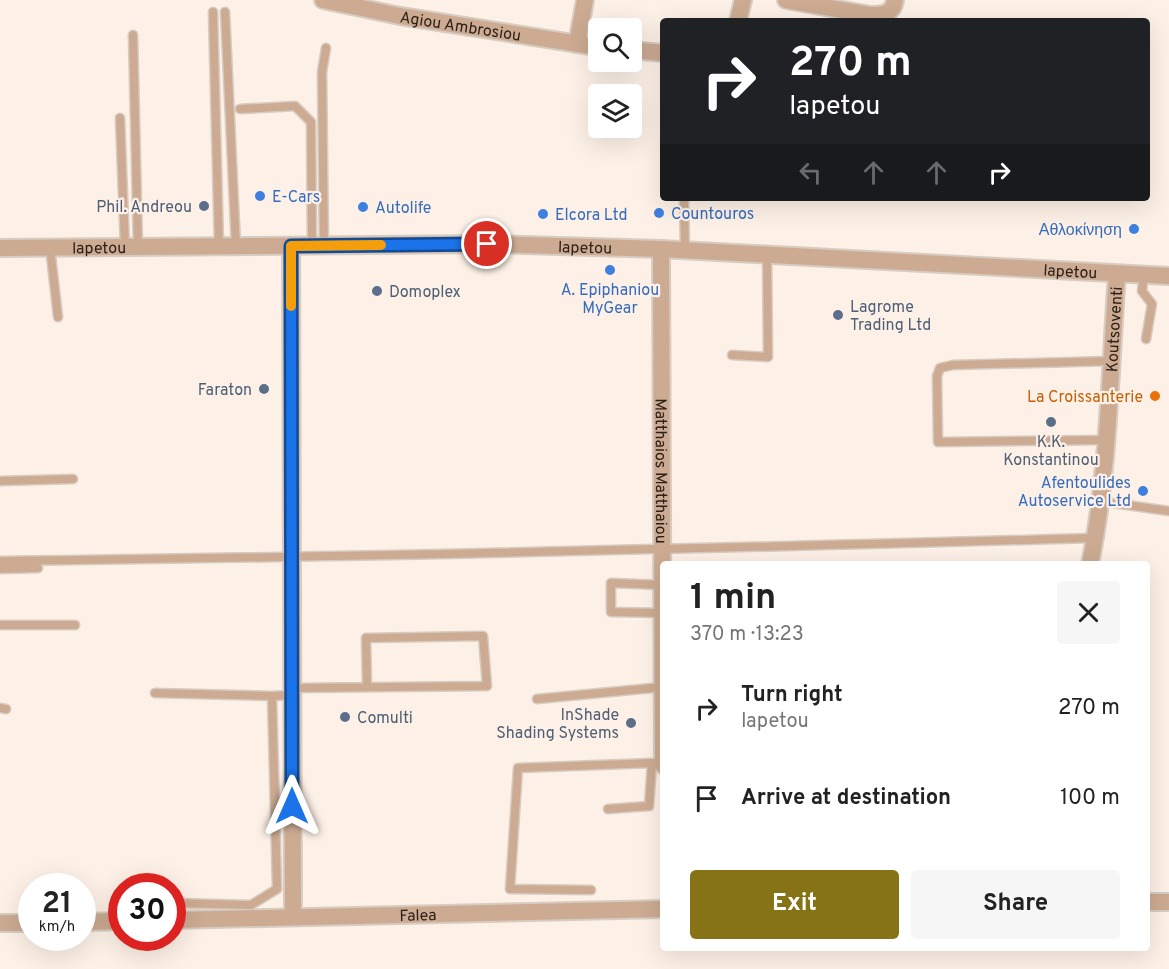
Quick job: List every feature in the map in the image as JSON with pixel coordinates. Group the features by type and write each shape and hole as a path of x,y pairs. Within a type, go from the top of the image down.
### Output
{"street":[{"name":"Agiou Ambrosiou","path":"323,0 400,16 588,45"},
{"path":"577,44 585,0"},
{"path":"739,18 743,0"},
{"path":"786,0 870,15 883,15 894,6 895,0"},
{"path":"642,51 660,54"},
{"name":"Iapetou","path":"0,248 487,244 685,250 1169,276"},
{"path":"291,246 293,917"},
{"name":"Matthaios Matthaiou","path":"661,249 662,561"},
{"name":"Koutsoventi","path":"1091,561 1096,538 1106,440 1117,274"},
{"path":"1150,902 1169,902"},
{"name":"Falea","path":"186,920 660,909"},
{"path":"0,923 18,923"}],"lane":[{"path":"213,12 228,246"},
{"path":"225,12 228,246"},
{"path":"131,247 133,35"},
{"path":"318,246 322,72 326,48"},
{"path":"240,109 295,106 311,122 318,246"},
{"path":"120,118 131,247"},
{"path":"684,201 685,250"},
{"path":"50,247 58,317"},
{"path":"732,355 768,357 768,255"},
{"path":"1144,275 1142,291 1152,304 1146,339"},
{"path":"1106,440 938,442 937,376 940,368 952,365 1111,361"},
{"path":"0,481 73,479"},
{"path":"1100,501 1169,511"},
{"path":"0,561 292,558 1096,538"},
{"path":"0,569 38,568"},
{"path":"660,585 611,583 611,612 660,613"},
{"path":"0,625 75,625"},
{"path":"155,693 272,696 292,691 367,687 487,686 483,636 366,638 367,687"},
{"path":"537,699 660,687"},
{"path":"186,903 251,905 277,889 272,696"},
{"path":"591,890 510,889 518,768 659,764 649,806 608,809"}],"slow traffic":[{"path":"291,306 291,246 381,245"}],"place":[{"name":"E-Cars","path":"260,196"},
{"name":"Phil. Andreou","path":"204,206"},
{"name":"Autolife","path":"363,207"},
{"name":"Countouros","path":"659,213"},
{"name":"Elcora Ltd","path":"543,214"},
{"name":"Αθλοκίνηση","path":"1134,229"},
{"name":"A. Epiphaniou MyGear","path":"610,270"},
{"name":"Domoplex","path":"377,291"},
{"name":"Lagrome Trading Ltd","path":"838,315"},
{"name":"Faraton","path":"264,389"},
{"name":"La Croissanterie","path":"1155,396"},
{"name":"K.K. Konstantinou","path":"1051,422"},
{"name":"Afentoulides Autoservice Ltd","path":"1143,491"},
{"name":"Comulti","path":"345,717"},
{"name":"InShade Shading Systems","path":"631,723"}],"route":[{"path":"292,806 291,246 487,244"}]}
